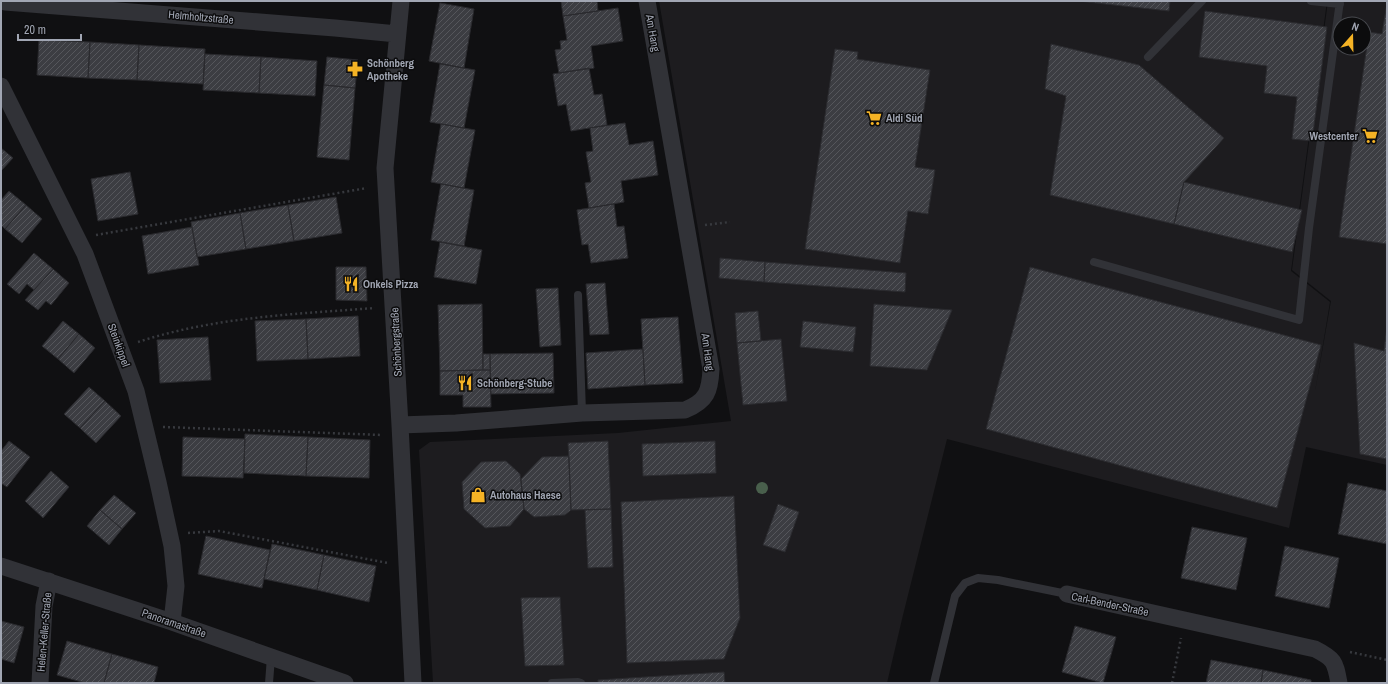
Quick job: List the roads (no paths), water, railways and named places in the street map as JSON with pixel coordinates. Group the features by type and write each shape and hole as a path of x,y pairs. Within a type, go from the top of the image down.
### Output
{"street":[{"name":"Helmholtzstraße","path":"5,1 397,34"},
{"path":"1,13 5,1"},
{"name":"Schönbergstraße","path":"401,1 386,168 386,184 414,683"},
{"name":"Am Hang","path":"401,430 456,423 582,413 686,410 697,405 704,399 711,382 711,369 647,1"},
{"name":"Steinkippel","path":"1,86 85,254 136,391 170,535 175,567 176,586 172,622"},
{"name":"Panoramastraße","path":"1,566 172,622 345,683"},
{"name":"Helen-Keller-Straße","path":"40,683 44,606 49,581"},
{"name":"Carl-Bender-Straße","path":"1067,594 1315,649 1328,655 1332,660 1335,665 1339,683"}],"lane":[{"path":"1148,57 1202,1"},
{"path":"1094,262 1299,320 1309,228 1340,3 1312,1"},
{"path":"578,295 582,413"},
{"name":"Carl-Bender-Straße","path":"934,683 955,596 965,583 978,578 998,580 1067,594"},
{"path":"269,683 271,657"},
{"path":"552,683 581,683"}],"place":[{"name":"Schönberg Apotheke","path":"355,69"},
{"name":"Aldi Süd","path":"874,118"},
{"name":"Westcenter","path":"1370,136"},
{"name":"Onkels Pizza","path":"351,284"},
{"name":"Schönberg-Stube","path":"465,383"},
{"name":"Autohaus Haese","path":"478,495"}]}
